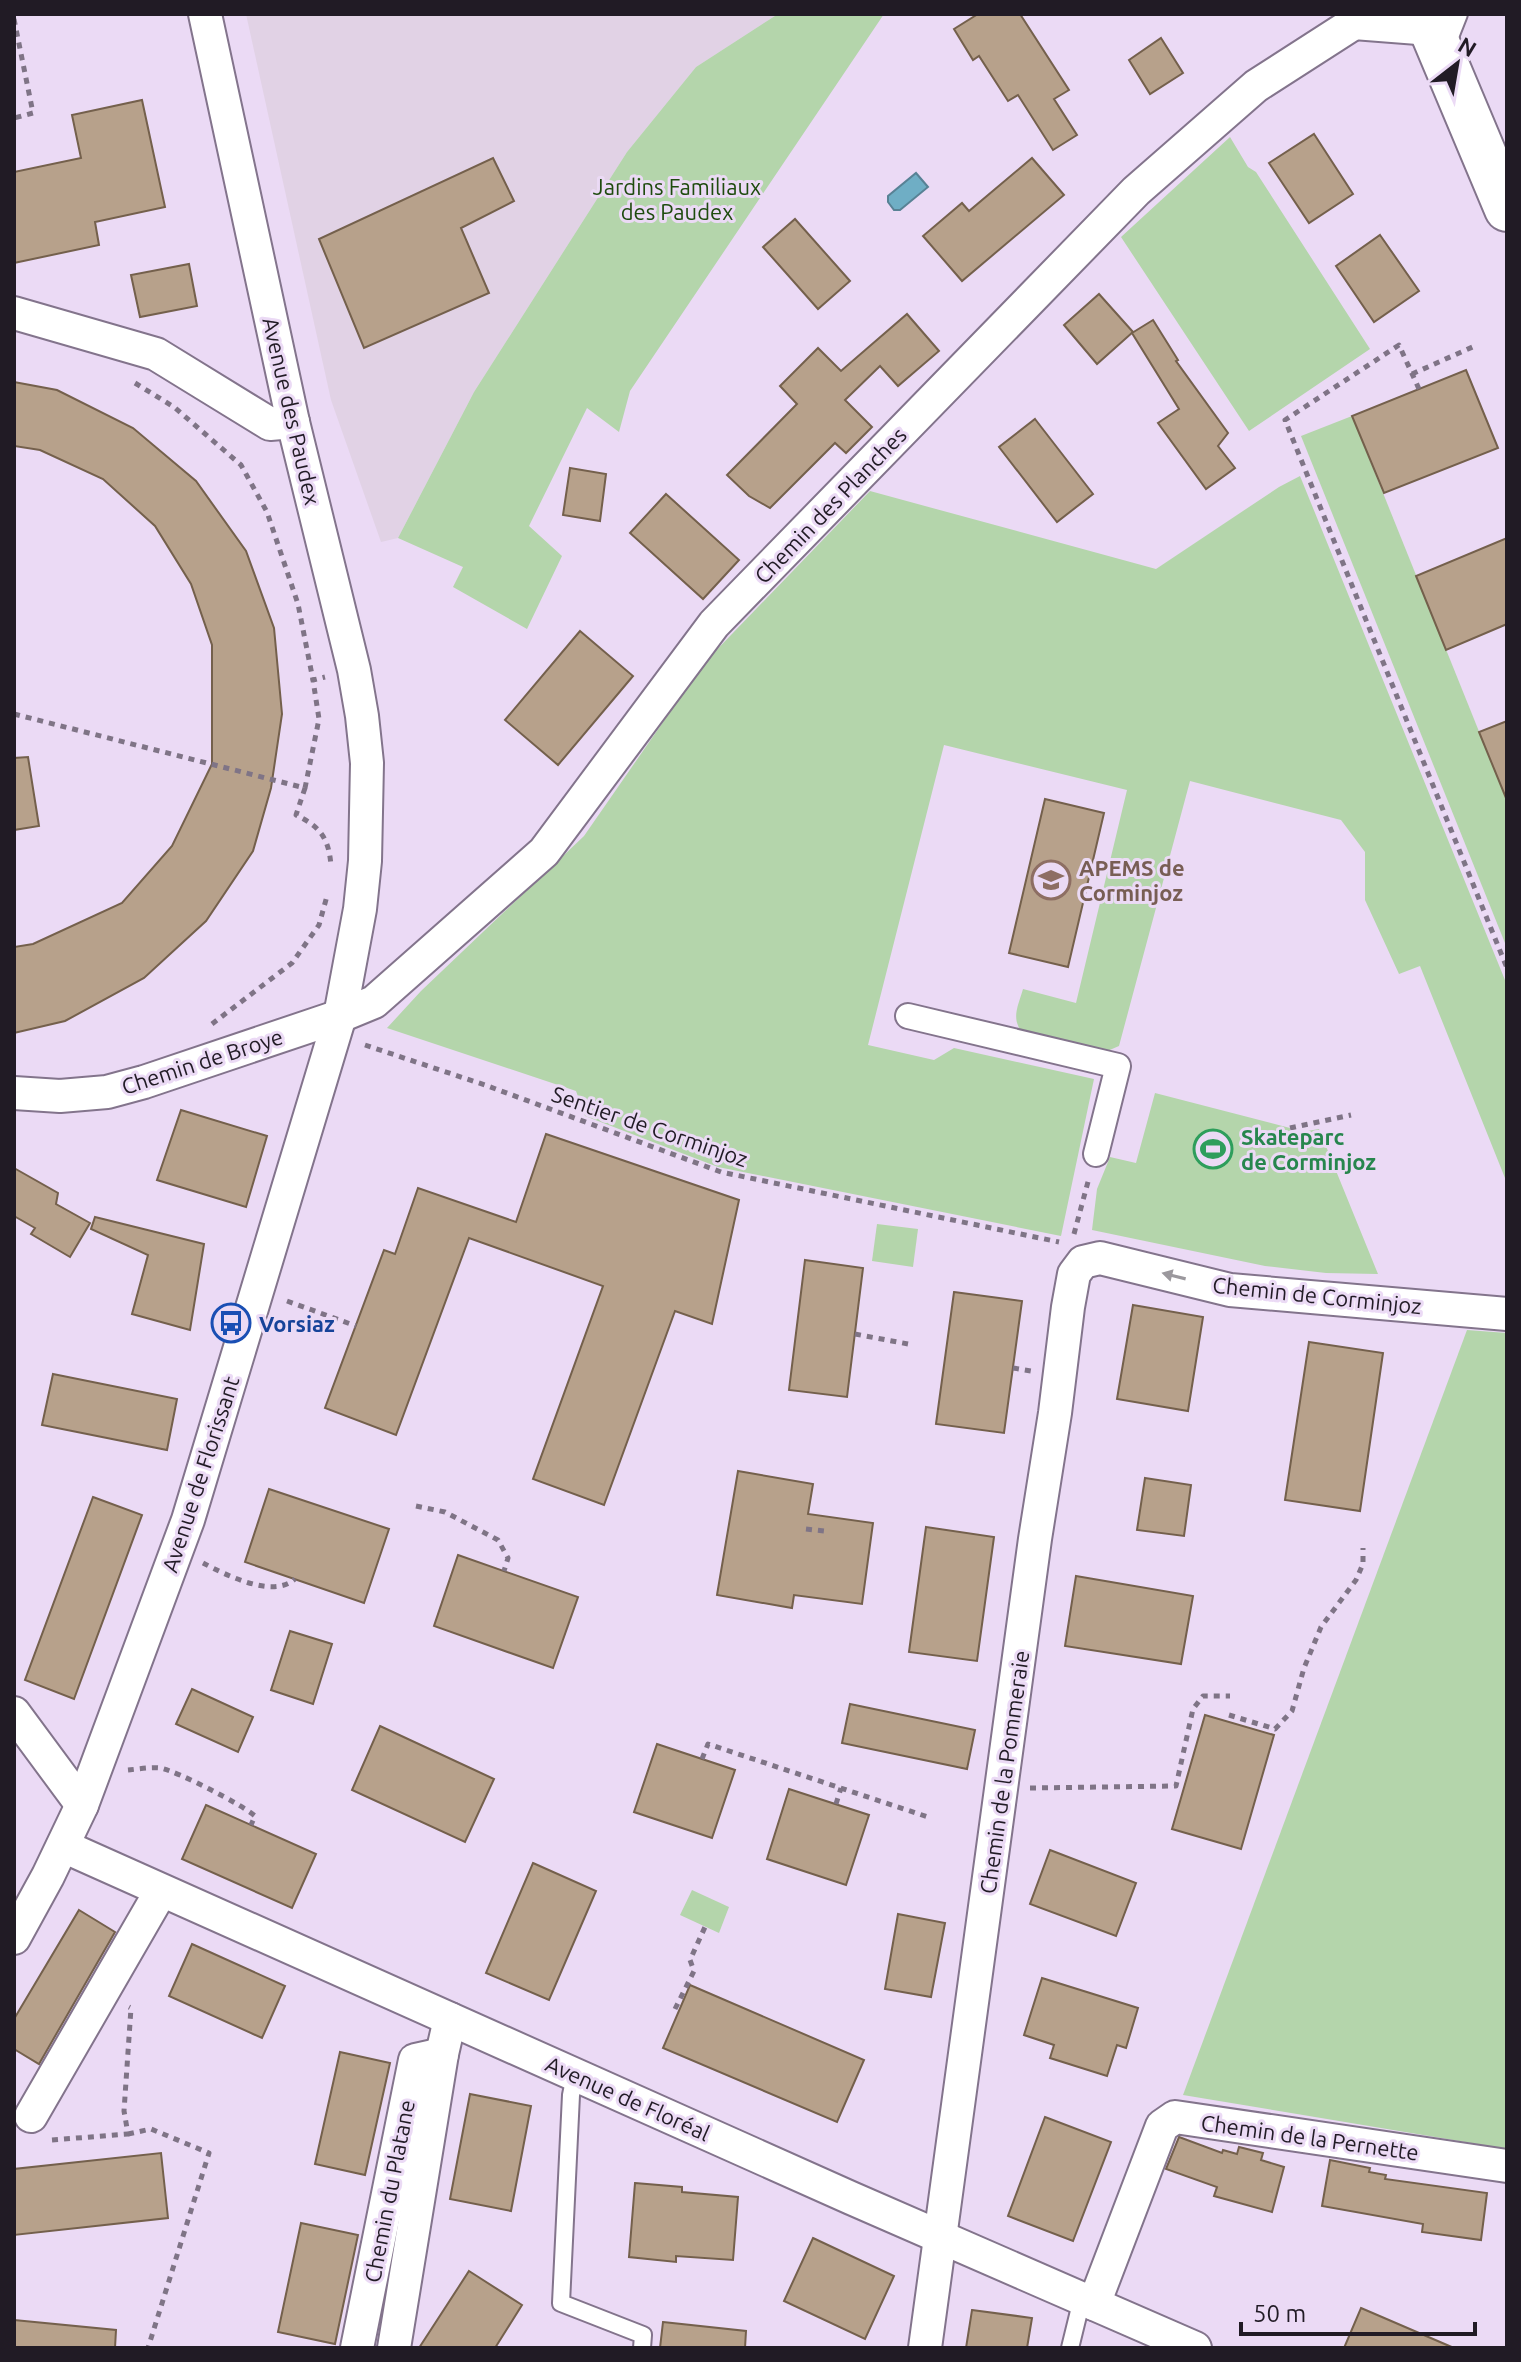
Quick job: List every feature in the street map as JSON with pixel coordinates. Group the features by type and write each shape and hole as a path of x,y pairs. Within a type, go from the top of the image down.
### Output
{"main road":[{"path":"1439,28 1507,209"}],"street":[{"name":"Avenue des Paudex","path":"205,14 293,422 354,670 367,763 368,809"},
{"name":"Chemin des Planches","path":"340,1016 374,1002 544,852 714,624 1136,191 1256,86 1358,18 1439,28"},
{"path":"14,313 156,354 270,424 293,422"},
{"name":"Avenue de Florissant","path":"22,1908 63,1846 82,1805 188,1520 340,1016 360,909 368,809"},
{"name":"Chemin de Broye","path":"14,1093 60,1096 107,1092 340,1016"},
{"path":"908,1016 1118,1066 1096,1154"},
{"name":"Chemin de Corminjoz","path":"1068,1307 1074,1274 1083,1262 1100,1258 1230,1290 1507,1314"},
{"name":"Chemin de la Pommeraie","path":"925,2348 1068,1307"},
{"path":"14,1713 82,1805"},
{"name":"Avenue de Floréal","path":"63,1846 1195,2348"},
{"path":"37,2129 105,1991 161,1891"},
{"name":"Chemin du Platane","path":"394,2348 450,2019"},
{"name":"Chemin du Platane","path":"357,2348 415,2060 442,2054"},
{"name":"Chemin de la Pernette","path":"1088,2301 1162,2126 1175,2117 1507,2166"}],"lane":[{"path":"575,2075 571,2095 561,2303 643,2335 642,2348"},
{"path":"1070,2348 1088,2301"}],"path":[{"path":"14,19 33,113 14,118"},
{"path":"1419,389 1399,345 1285,420 1507,968"},
{"path":"1412,374 1477,345"},
{"path":"126,377 174,407 241,465 267,512 298,604 319,719 305,788 296,815 313,823 329,847 331,868"},
{"path":"313,680 354,670"},
{"path":"14,714 305,788"},
{"path":"209,1026 292,963 319,925 327,895"},
{"name":"Sentier de Corminjoz","path":"365,1045 485,1085 721,1172 1072,1243 1096,1154"},
{"path":"1290,1128 1351,1115"},
{"path":"274,1297 356,1326"},
{"path":"855,1334 908,1344"},
{"path":"416,1506 445,1512 498,1540 508,1558 504,1571"},
{"path":"806,1529 824,1531"},
{"path":"1229,1715 1275,1729 1292,1711 1304,1668 1321,1627 1346,1596 1363,1564 1363,1548"},
{"path":"195,1559 233,1578 263,1585 278,1588 295,1579"},
{"path":"1025,1788 1176,1786 1193,1709 1203,1696 1230,1696"},
{"path":"702,1759 708,1744 931,1818"},
{"path":"119,1771 161,1768 245,1808 255,1816 251,1825"},
{"path":"836,1804 841,1788"},
{"path":"675,2009 694,1971 690,1960 705,1927"},
{"path":"105,1991 131,2008 124,2111 128,2134"},
{"path":"37,2129 128,2134 151,2129 209,2153 148,2348"}],"shaded area":[{"path":"246,14 778,14 696,67 627,152 474,392 398,538 381,542 331,400"}],"green space":[{"name":"Jardins Familiaux des Paudex","path":"778,14 884,14 630,391 619,432 587,408 529,526 562,556 527,629 453,587 463,567 398,538 474,392 627,152 696,67"},
{"path":"1230,137 1248,167 1256,172 1370,349 1249,431 1121,237"},
{"path":"1352,416 1507,801 1507,948 1301,436"},
{"path":"1300,476 1507,985 1507,1183 1420,966 1399,974 1365,900 1365,852 1341,820 1190,781 1119,1046 1105,1052 1021,1031 1016,1016 1023,989 1076,1003 1127,790 944,745 868,1045 934,1060 954,1048 1094,1079 1061,1236 718,1167 585,1116 576,1091 387,1028 421,991 584,836 704,663 870,491 1156,569"},
{"path":"1155,1093 1290,1128 1290,1134 1319,1129 1378,1274 1326,1273 1265,1266 1092,1230 1097,1189 1110,1157 1136,1163"},
{"path":"877,1224 918,1229 913,1267 872,1261"},
{"path":"1467,1330 1507,1333 1507,2149 1183,2095"},
{"path":"692,1890 729,1907 719,1933 680,1915"}],"water":[{"path":"916,173 928,187 900,210 894,210 888,196"}],"building":[{"path":"978,14 1020,14 1069,90 1054,99 1077,135 1053,150 1018,95 1008,101 979,56 973,60 954,29"},
{"path":"1161,38 1183,73 1150,94 1129,60"},
{"path":"142,100 165,207 95,222 99,245 14,263 14,172 81,158 72,115"},
{"path":"1314,134 1353,194 1309,223 1269,163"},
{"path":"493,158 514,201 461,228 489,293 364,348 319,239"},
{"path":"1032,158 1064,195 962,281 923,236 962,203 969,211"},
{"path":"795,219 850,281 818,309 763,247"},
{"path":"1380,235 1419,291 1374,322 1336,266"},
{"path":"189,264 197,306 140,317 131,275"},
{"path":"1099,294 1133,332 1097,364 1064,325"},
{"path":"907,314 939,351 898,386 880,366 845,400 872,427 846,453 835,443 770,508 749,496 727,475 797,404 780,386 818,348 841,371"},
{"path":"1153,320 1176,361 1228,433 1218,446 1235,468 1206,489 1158,423 1179,409 1132,333"},
{"path":"1466,370 1498,448 1384,493 1352,416"},
{"path":"14,382 57,390 133,428 196,481 246,551 274,628 282,714 271,788 253,851 206,921 144,978 65,1021 14,1033 14,947 33,944 122,903 172,846 212,764 212,645 191,584 155,526 103,479 40,450 14,446"},
{"path":"1035,419 1093,494 1057,522 999,447"},
{"path":"570,468 606,474 600,521 563,515"},
{"path":"666,494 739,560 703,599 630,533"},
{"path":"1507,538 1507,624 1446,650 1416,576"},
{"path":"580,631 633,676 558,765 505,720"},
{"path":"1507,721 1507,798 1506,798 1479,732"},
{"path":"28,757 39,826 14,830 14,758"},
{"path":"1045,799 1104,813 1068,967 1009,953"},
{"path":"181,1110 267,1136 246,1207 157,1180"},
{"path":"546,1134 739,1200 712,1324 675,1311 604,1505 533,1479 603,1286 469,1238 396,1435 325,1408 384,1250 395,1254 418,1188 516,1222"},
{"path":"14,1168 58,1193 56,1204 90,1223 70,1257 31,1234 35,1228 14,1216"},
{"path":"95,1217 204,1244 190,1330 132,1314 148,1255 91,1229"},
{"path":"805,1260 863,1268 847,1397 789,1390"},
{"path":"954,1292 1022,1301 1004,1433 936,1424"},
{"path":"1133,1305 1203,1317 1188,1411 1117,1399"},
{"path":"1309,1342 1383,1353 1360,1511 1285,1500"},
{"path":"53,1374 177,1399 167,1450 42,1425"},
{"path":"738,1471 813,1484 808,1514 873,1523 862,1604 794,1595 792,1608 717,1595"},
{"path":"1145,1478 1191,1485 1184,1536 1137,1530"},
{"path":"269,1489 389,1529 364,1603 245,1562"},
{"path":"93,1497 142,1515 74,1699 25,1680"},
{"path":"926,1527 994,1537 977,1661 909,1652"},
{"path":"458,1555 578,1597 553,1668 434,1626"},
{"path":"1076,1576 1193,1596 1181,1664 1065,1646"},
{"path":"290,1631 332,1644 313,1704 271,1690"},
{"path":"192,1689 253,1717 238,1752 176,1724"},
{"path":"850,1704 975,1730 967,1769 842,1743"},
{"path":"1205,1715 1274,1735 1241,1849 1172,1829"},
{"path":"380,1726 494,1779 465,1842 352,1790"},
{"path":"657,1744 735,1770 712,1838 634,1812"},
{"path":"789,1789 869,1815 846,1885 767,1859"},
{"path":"206,1805 316,1854 292,1908 182,1859"},
{"path":"1050,1850 1136,1883 1116,1936 1030,1904"},
{"path":"533,1863 596,1891 549,2000 486,1973"},
{"path":"79,1910 115,1932 39,2064 14,2049 14,2019"},
{"path":"898,1914 945,1923 931,1997 885,1989"},
{"path":"192,1944 285,1986 262,2038 169,1996"},
{"path":"1042,1978 1138,2008 1126,2048 1117,2045 1107,2076 1050,2058 1054,2045 1024,2035"},
{"path":"690,1985 864,2060 837,2122 663,2048"},
{"path":"340,2052 390,2063 365,2175 315,2164"},
{"path":"470,2094 531,2106 511,2211 450,2199"},
{"path":"1045,2117 1111,2142 1073,2241 1008,2216"},
{"path":"1179,2137 1222,2153 1223,2150 1237,2154 1239,2147 1263,2153 1261,2160 1284,2167 1272,2212 1214,2196 1217,2187 1166,2169"},
{"path":"161,2153 168,2218 14,2235 14,2169"},
{"path":"1330,2160 1370,2168 1369,2172 1386,2175 1385,2179 1487,2193 1481,2240 1422,2232 1423,2224 1322,2206"},
{"path":"635,2183 682,2187 682,2192 738,2197 733,2260 676,2256 676,2262 629,2257"},
{"path":"301,2223 358,2235 335,2344 278,2332"},
{"path":"813,2238 894,2276 865,2339 784,2301"},
{"path":"469,2271 522,2305 495,2348 419,2348"},
{"path":"1361,2308 1454,2348 1344,2348"},
{"path":"972,2310 1032,2318 1027,2348 966,2348"},
{"path":"14,2320 116,2330 115,2348 14,2348"},
{"path":"663,2322 746,2331 745,2348 660,2348"}],"place":[{"name":"APEMS de Corminjoz","path":"1051,880"},
{"name":"Skateparc de Corminjoz","path":"1213,1149"},
{"name":"Vorsiaz","path":"231,1323"}]}
